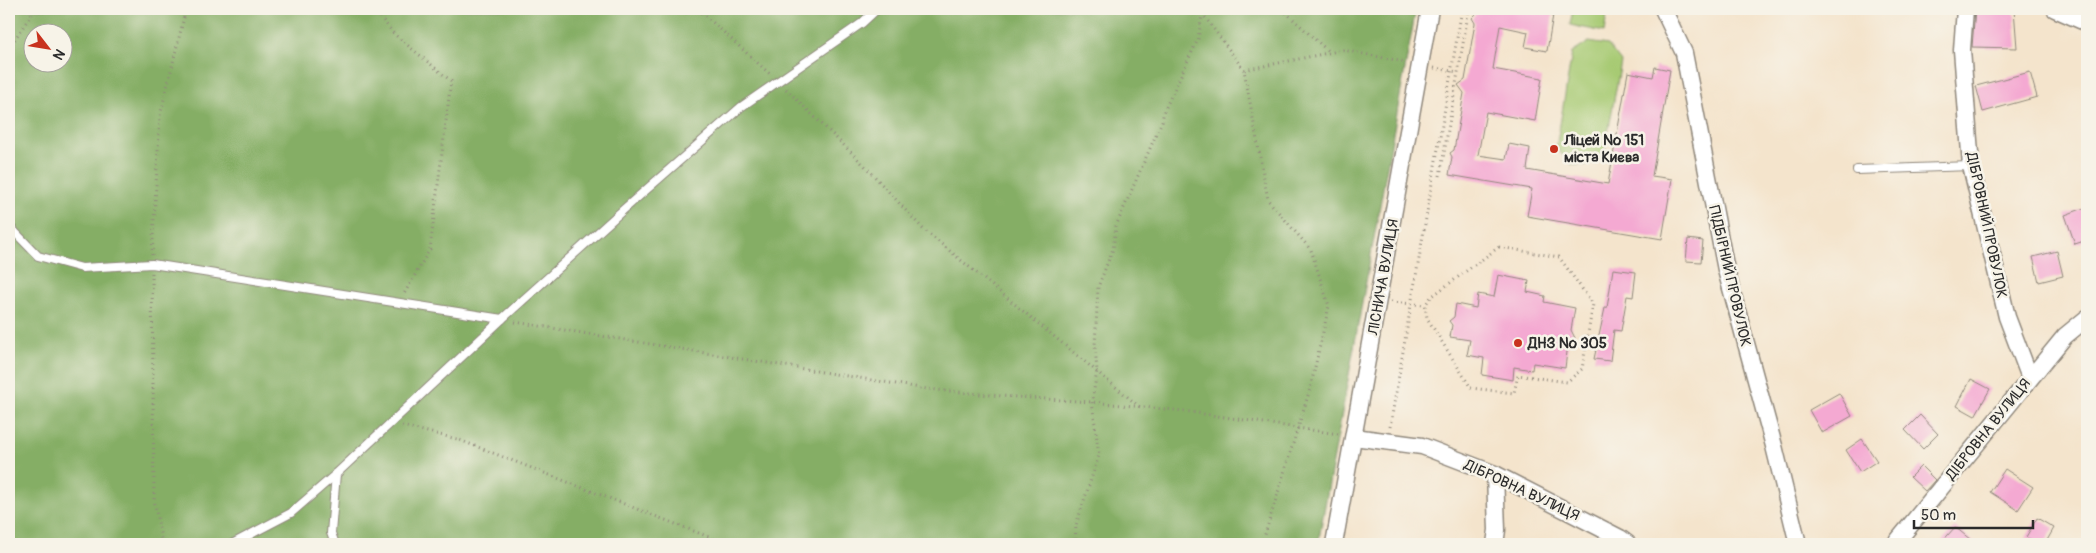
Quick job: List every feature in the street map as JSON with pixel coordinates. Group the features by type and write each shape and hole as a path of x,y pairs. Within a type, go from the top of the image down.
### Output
{"street":[{"name":"ЛІСНИЧА ВУЛИЦЯ","path":"1334,544 1430,9"},
{"name":"ПІДБІРНИЙ ПРОВУЛОК","path":"1663,9 1684,53 1726,270 1774,446 1798,544"},
{"name":"ДІБРОВНИЙ ПРОВУЛОК","path":"1965,9 1962,50 1971,166 2007,317 2030,378"},
{"path":"2055,9 2087,23"},
{"name":"ДІБРОВНА ВУЛИЦЯ","path":"1895,544 2030,378 2066,336 2087,318"},
{"name":"ДІБРОВНА ВУЛИЦЯ","path":"1354,437 1422,446 1495,474 1620,538 1628,544"},
{"path":"1495,474 1497,530 1495,544"}],"lane":[{"path":"232,544 291,513 336,474 502,319 741,107 862,23 877,9"},
{"path":"1856,170 1971,166"},
{"path":"9,226 38,256 82,268 152,264 502,319"},
{"path":"335,544 331,533 336,474"}],"path":[{"path":"9,48 36,9"},
{"path":"162,544 154,499 152,264 160,116 186,9"},
{"path":"374,9 394,34 451,81 430,250 399,304"},
{"path":"698,9 778,81 865,166 923,229 1141,407"},
{"path":"1199,9 1203,11 1244,70 1268,200 1311,250 1329,306 1310,389 1262,544"},
{"path":"1282,9 1330,52"},
{"path":"1388,441 1462,9"},
{"path":"1440,176 1469,9"},
{"path":"1075,544 1076,526 1099,455 1092,402 1097,371 1095,346 1098,287 1113,249 1116,226 1162,121 1164,111 1198,39 1203,11"},
{"path":"1461,16 1467,18"},
{"path":"1244,70 1342,50 1458,72"},
{"path":"1436,152 1444,153"},
{"path":"1499,247 1559,257 1593,304 1582,368 1567,382 1518,375 1514,393 1471,388 1427,318 1424,306 1431,297 1499,247"},
{"path":"1378,300 1424,306"},
{"path":"502,319 927,389 1141,407 1354,437"},
{"path":"390,423 457,440 727,544"}],"green space":[{"path":"9,9 1416,9 1318,544 9,544"},
{"path":"1573,9 1608,9 1604,32 1570,25"},
{"path":"1589,42 1608,45 1621,62 1604,155 1589,165 1572,165 1556,148 1572,53"}],"building":[{"path":"1478,9 1554,9 1547,51 1525,47 1528,32 1500,26 1493,69 1542,78 1535,121 1486,112 1478,155 1506,159 1509,144 1530,148 1527,170 1608,184 1628,72 1653,77 1655,67 1670,70 1652,176 1672,179 1662,239 1527,216 1532,189 1449,175 1452,157 1450,153 1454,150 1464,93 1458,85 1465,80 1475,23 1472,18"},
{"path":"1975,9 2014,9 2017,48 1972,47"},
{"path":"2030,72 2037,97 1983,112 1976,86"},
{"path":"2087,207 2087,240 2075,244 2065,215"},
{"path":"1688,239 1703,241 1701,262 1686,261"},
{"path":"2057,251 2063,276 2039,282 2033,257"},
{"path":"1613,269 1636,272 1633,297 1627,296 1621,331 1614,330 1610,361 1594,359 1605,308 1607,308"},
{"path":"1498,275 1529,281 1527,292 1545,296 1544,302 1575,308 1571,330 1575,338 1568,344 1565,368 1533,363 1532,370 1514,367 1513,380 1482,375 1484,358 1467,355 1470,340 1450,337 1452,325 1449,321 1454,317 1456,304 1476,308 1478,294 1494,297"},
{"path":"1971,379 1990,389 1975,416 1957,406"},
{"path":"1839,393 1852,416 1822,433 1809,410"},
{"path":"1920,415 1938,434 1923,449 1905,430"},
{"path":"1862,439 1877,461 1860,472 1846,450"},
{"path":"1921,466 1935,480 1925,491 1910,477"},
{"path":"2005,469 2033,487 2018,510 1990,492"},
{"path":"2037,518 2054,528 2045,544 2039,544 2026,537"},
{"path":"1955,527 1976,544 1940,544"}],"place":[{"name":"Ліцей № 151 міста Києва","path":"1554,149"},
{"name":"ДНЗ № 305","path":"1518,343"}]}
